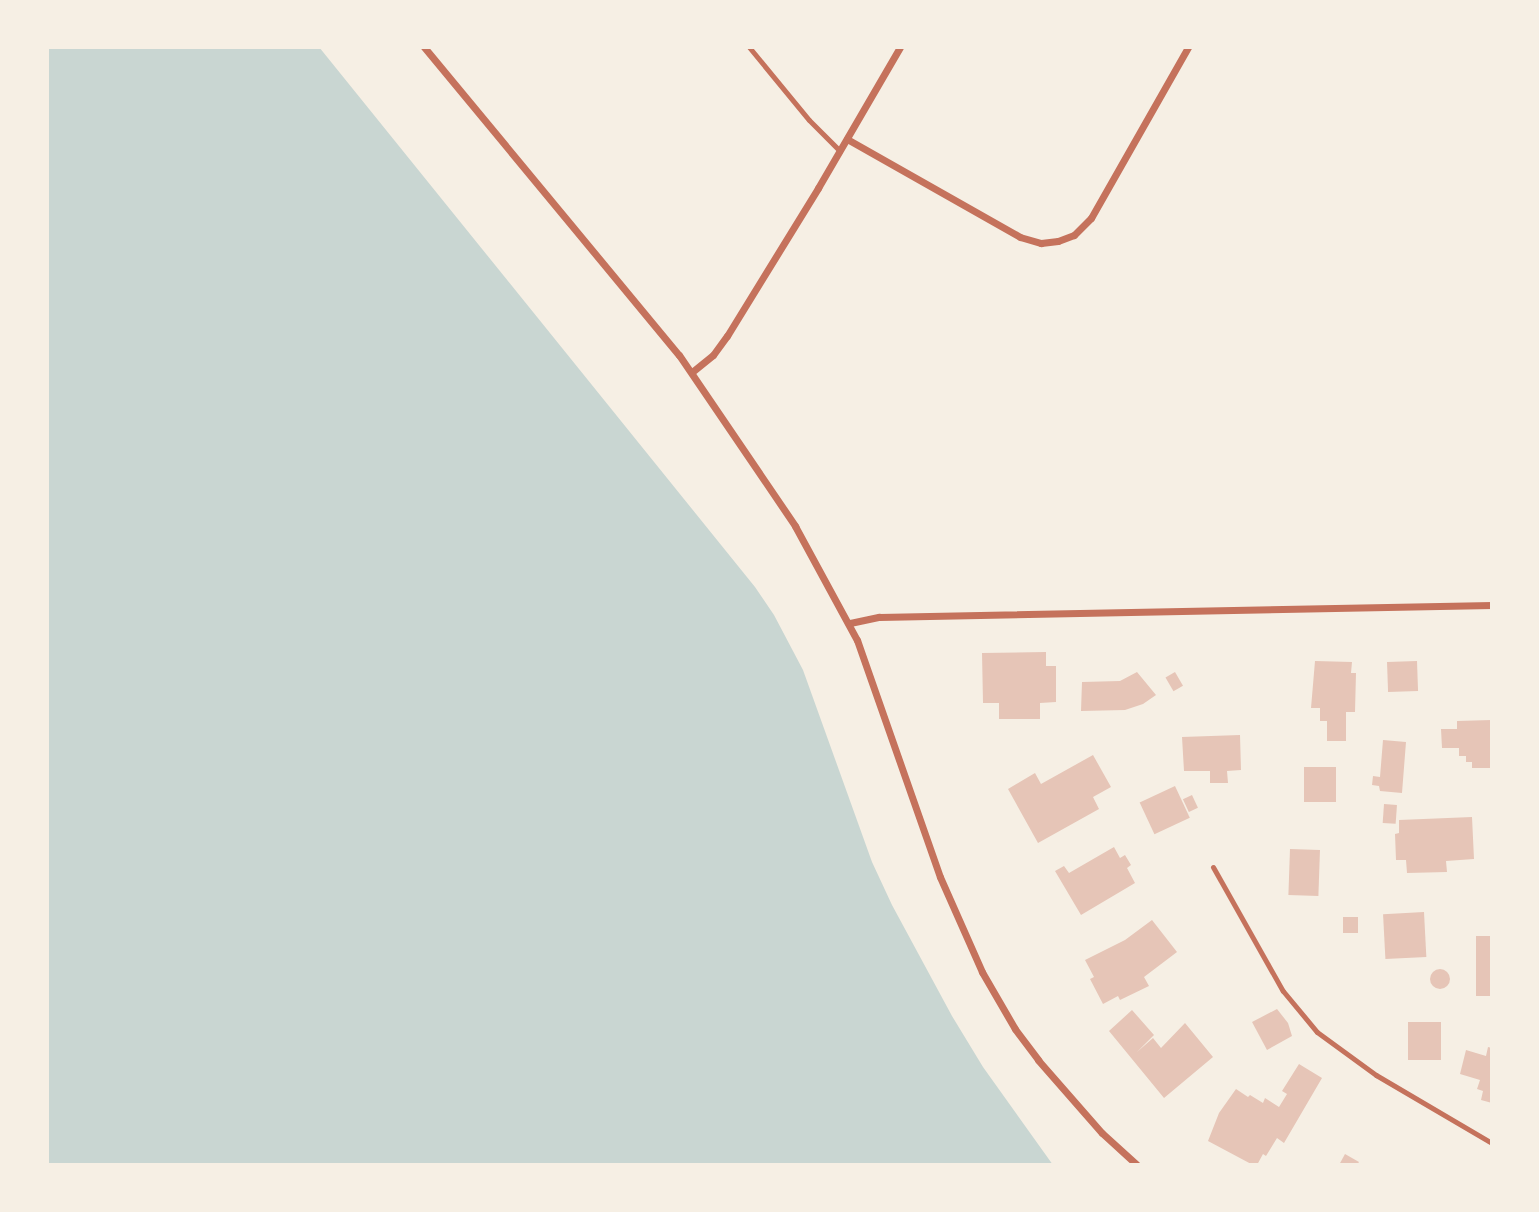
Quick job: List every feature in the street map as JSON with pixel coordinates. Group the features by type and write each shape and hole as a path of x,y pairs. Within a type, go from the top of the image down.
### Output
{"street":[{"path":"424,47 692,373 795,526 850,623 940,877 982,972 1015,1029 1038,1060 1102,1133 1137,1165"},
{"path":"692,373 722,343 840,151 900,47"},
{"path":"847,139 1020,237 1041,243 1058,241 1074,235 1091,218 1188,47"},
{"path":"850,623 884,617 1492,605"}],"lane":[{"path":"749,47 809,120 840,151"},
{"path":"1213,867 1283,991 1317,1032 1376,1075 1492,1143"}],"shaded area":[{"path":"47,47 319,47 755,587 774,615 803,670 872,862 892,905 983,1067 1053,1165 47,1165"}],"building":[{"path":"1046,652 1046,666 1056,666 1056,702 1040,703 1040,719 999,719 999,703 983,703 982,653"},
{"path":"1315,661 1352,662 1351,673 1356,673 1355,712 1346,712 1346,741 1327,741 1327,721 1320,721 1320,708 1311,708"},
{"path":"1417,661 1418,691 1388,692 1387,662"},
{"path":"1137,672 1156,695 1143,704 1125,710 1081,711 1082,682 1120,681"},
{"path":"1175,672 1183,686 1173,691 1165,678"},
{"path":"1492,720 1492,768 1472,768 1472,762 1466,762 1466,756 1459,756 1459,748 1442,748 1441,729 1457,729 1457,721"},
{"path":"1240,735 1241,770 1227,771 1228,783 1210,783 1210,771 1184,771 1182,737"},
{"path":"1383,740 1406,742 1402,793 1380,791 1379,786 1372,785 1373,776 1380,777"},
{"path":"1093,755 1111,787 1093,797 1099,809 1038,843 1008,789 1035,773 1041,784"},
{"path":"1304,767 1336,767 1336,802 1304,802"},
{"path":"1175,786 1190,818 1154,834 1140,802"},
{"path":"1192,795 1198,808 1189,812 1183,799"},
{"path":"1384,804 1397,805 1396,824 1383,823"},
{"path":"1472,817 1474,859 1446,861 1447,872 1407,873 1406,860 1396,860 1395,834 1399,833 1399,820"},
{"path":"1114,847 1120,858 1125,855 1131,865 1127,868 1135,883 1081,915 1055,871 1064,866 1069,873"},
{"path":"1290,849 1320,850 1318,896 1288,895"},
{"path":"1424,912 1426,957 1385,959 1383,914"},
{"path":"1343,917 1358,917 1358,933 1343,933"},
{"path":"1152,920 1177,952 1144,977 1149,986 1120,1000 1118,996 1103,1004 1090,979 1094,977 1085,960 1125,940"},
{"path":"1476,936 1492,936 1492,996 1476,996"},
{"path":"1440,969 1447,972 1450,979 1447,986 1440,989 1433,986 1430,979 1433,972"},
{"path":"1277,1009 1288,1023 1292,1036 1267,1050 1252,1022"},
{"path":"1132,1010 1154,1035 1137,1052 1153,1038 1161,1048 1185,1023 1213,1057 1164,1098 1109,1031"},
{"path":"1408,1022 1441,1022 1441,1060 1408,1060"},
{"path":"1488,1047 1492,1048 1492,1103 1481,1100 1483,1091 1477,1089 1480,1080 1460,1074 1466,1050 1486,1056"},
{"path":"1299,1064 1322,1078 1284,1143 1277,1138 1266,1156 1263,1154 1257,1165 1253,1165 1208,1141 1219,1113 1236,1089 1263,1103 1265,1098 1279,1107 1287,1094 1282,1091"},
{"path":"1345,1154 1359,1162 1357,1165 1339,1165"}]}
